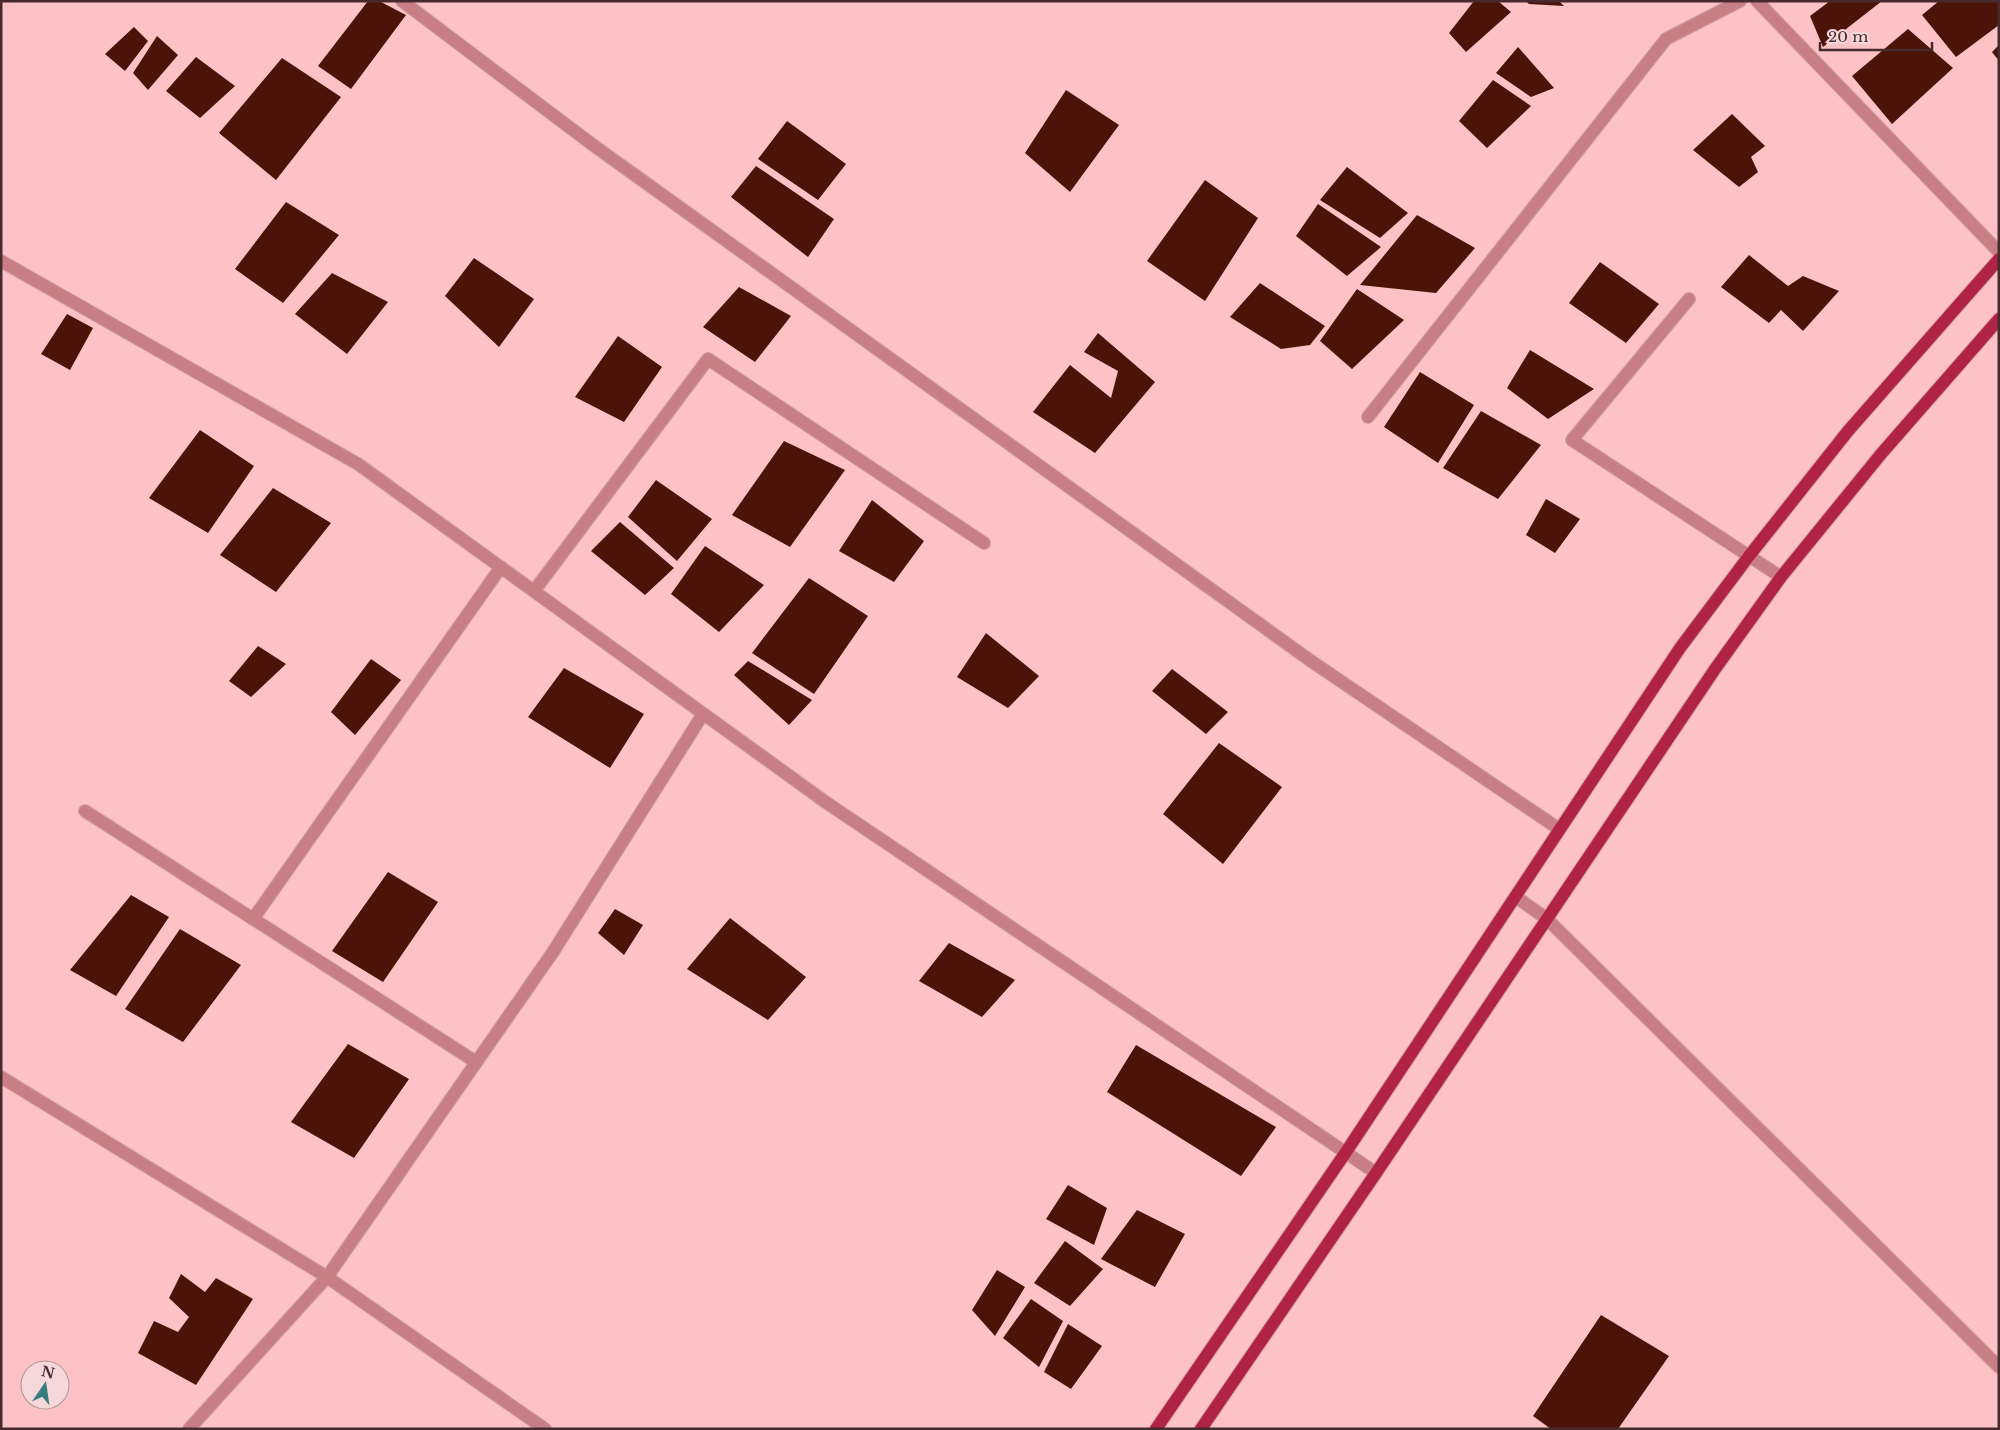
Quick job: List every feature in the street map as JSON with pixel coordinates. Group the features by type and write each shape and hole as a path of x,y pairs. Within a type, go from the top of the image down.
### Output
{"main road":[{"path":"1156,1429 1346,1152 1680,648 1748,556 1848,431 1999,259"},
{"path":"1201,1429 1376,1173 1715,669 1781,577 1881,454 1999,319"}],"street":[{"path":"402,1 601,150 1311,661 1559,829"},
{"path":"1368,417 1666,39 1740,1"},
{"path":"1756,1 1999,252"},
{"path":"1,261 358,464 832,807 1376,1173"},
{"path":"1689,299 1572,440 1781,577"},
{"path":"534,591 708,359 984,543"},
{"path":"253,919 501,567"},
{"path":"189,1429 327,1277 553,952 703,714"},
{"path":"85,811 476,1062"},
{"path":"1516,897 1547,919 1999,1368"},
{"path":"1,1077 327,1277 545,1429"}],"building":[{"path":"368,1 379,1 406,15 351,89 318,66"},
{"path":"1474,1 1498,1 1511,12 1466,52 1449,33"},
{"path":"1526,1 1559,1 1564,6 1529,4"},
{"path":"1830,1 1882,1 1823,47 1810,16"},
{"path":"1939,1 1999,1 1999,25 1956,57 1922,15"},
{"path":"134,27 148,41 125,71 105,54"},
{"path":"1908,29 1953,68 1892,124 1852,76"},
{"path":"157,36 178,55 148,90 133,73"},
{"path":"1999,45 1999,61 1992,52"},
{"path":"1518,47 1554,88 1531,97 1496,73"},
{"path":"196,57 235,86 200,118 166,91"},
{"path":"282,58 341,97 276,180 219,133"},
{"path":"1493,80 1531,106 1487,148 1459,121"},
{"path":"1066,90 1119,125 1070,192 1025,153"},
{"path":"1732,114 1765,146 1751,157 1758,172 1739,187 1693,150"},
{"path":"787,121 846,164 818,200 758,159"},
{"path":"756,166 834,219 808,257 731,197"},
{"path":"1347,167 1408,213 1380,238 1320,200"},
{"path":"1205,180 1258,218 1205,301 1147,261"},
{"path":"286,202 339,235 283,303 235,269"},
{"path":"1318,204 1381,247 1347,276 1296,236"},
{"path":"1417,215 1475,248 1436,293 1360,285"},
{"path":"1749,255 1788,286 1803,276 1839,291 1803,331 1781,310 1769,323 1721,287"},
{"path":"474,258 534,299 499,347 445,296"},
{"path":"1600,262 1659,304 1626,343 1569,303"},
{"path":"332,273 388,302 347,354 295,314"},
{"path":"1260,283 1325,326 1310,345 1281,349 1230,317"},
{"path":"739,287 791,316 755,362 703,327"},
{"path":"1357,289 1404,320 1352,369 1320,341"},
{"path":"67,314 93,328 70,370 41,354"},
{"path":"1098,333 1155,382 1095,453 1033,412 1070,365 1111,398 1118,371 1084,352"},
{"path":"618,336 662,367 624,422 575,397"},
{"path":"1530,350 1594,389 1548,419 1507,388"},
{"path":"1420,372 1474,405 1438,463 1384,427"},
{"path":"1481,411 1541,445 1498,499 1443,468"},
{"path":"200,430 254,466 208,533 149,498"},
{"path":"784,441 845,470 790,547 732,515"},
{"path":"656,480 712,519 677,561 628,517"},
{"path":"273,488 331,523 276,592 220,555"},
{"path":"1546,499 1580,519 1555,553 1526,535"},
{"path":"872,500 924,541 894,582 839,551"},
{"path":"620,522 674,568 645,595 591,551"},
{"path":"705,546 764,585 719,632 671,594"},
{"path":"809,578 868,616 814,694 752,653"},
{"path":"986,633 1039,676 1008,708 957,677"},
{"path":"258,646 286,664 251,697 229,681"},
{"path":"371,659 401,680 355,735 331,712"},
{"path":"748,661 812,700 789,725 734,675"},
{"path":"564,668 644,714 610,768 528,717"},
{"path":"1172,669 1228,712 1206,734 1152,691"},
{"path":"1219,743 1282,787 1223,864 1163,814"},
{"path":"388,872 438,902 383,982 332,951"},
{"path":"131,895 169,917 116,996 70,970"},
{"path":"615,909 643,925 624,955 598,933"},
{"path":"730,918 806,977 768,1020 687,969"},
{"path":"180,929 241,965 183,1042 125,1009"},
{"path":"949,943 1015,980 982,1017 919,981"},
{"path":"348,1044 409,1079 354,1158 291,1122"},
{"path":"1136,1045 1276,1127 1241,1176 1107,1092"},
{"path":"1068,1185 1107,1208 1094,1245 1046,1219"},
{"path":"1137,1210 1185,1234 1155,1287 1101,1259"},
{"path":"1065,1241 1103,1269 1070,1306 1034,1283"},
{"path":"997,1270 1025,1287 995,1336 972,1310"},
{"path":"181,1274 205,1292 216,1278 253,1299 196,1385 138,1353 154,1321 178,1332 189,1317 169,1298"},
{"path":"1031,1299 1063,1321 1039,1367 1003,1338"},
{"path":"1601,1315 1669,1356 1618,1429 1551,1429 1533,1416"},
{"path":"1068,1324 1102,1346 1071,1389 1044,1372"}]}
